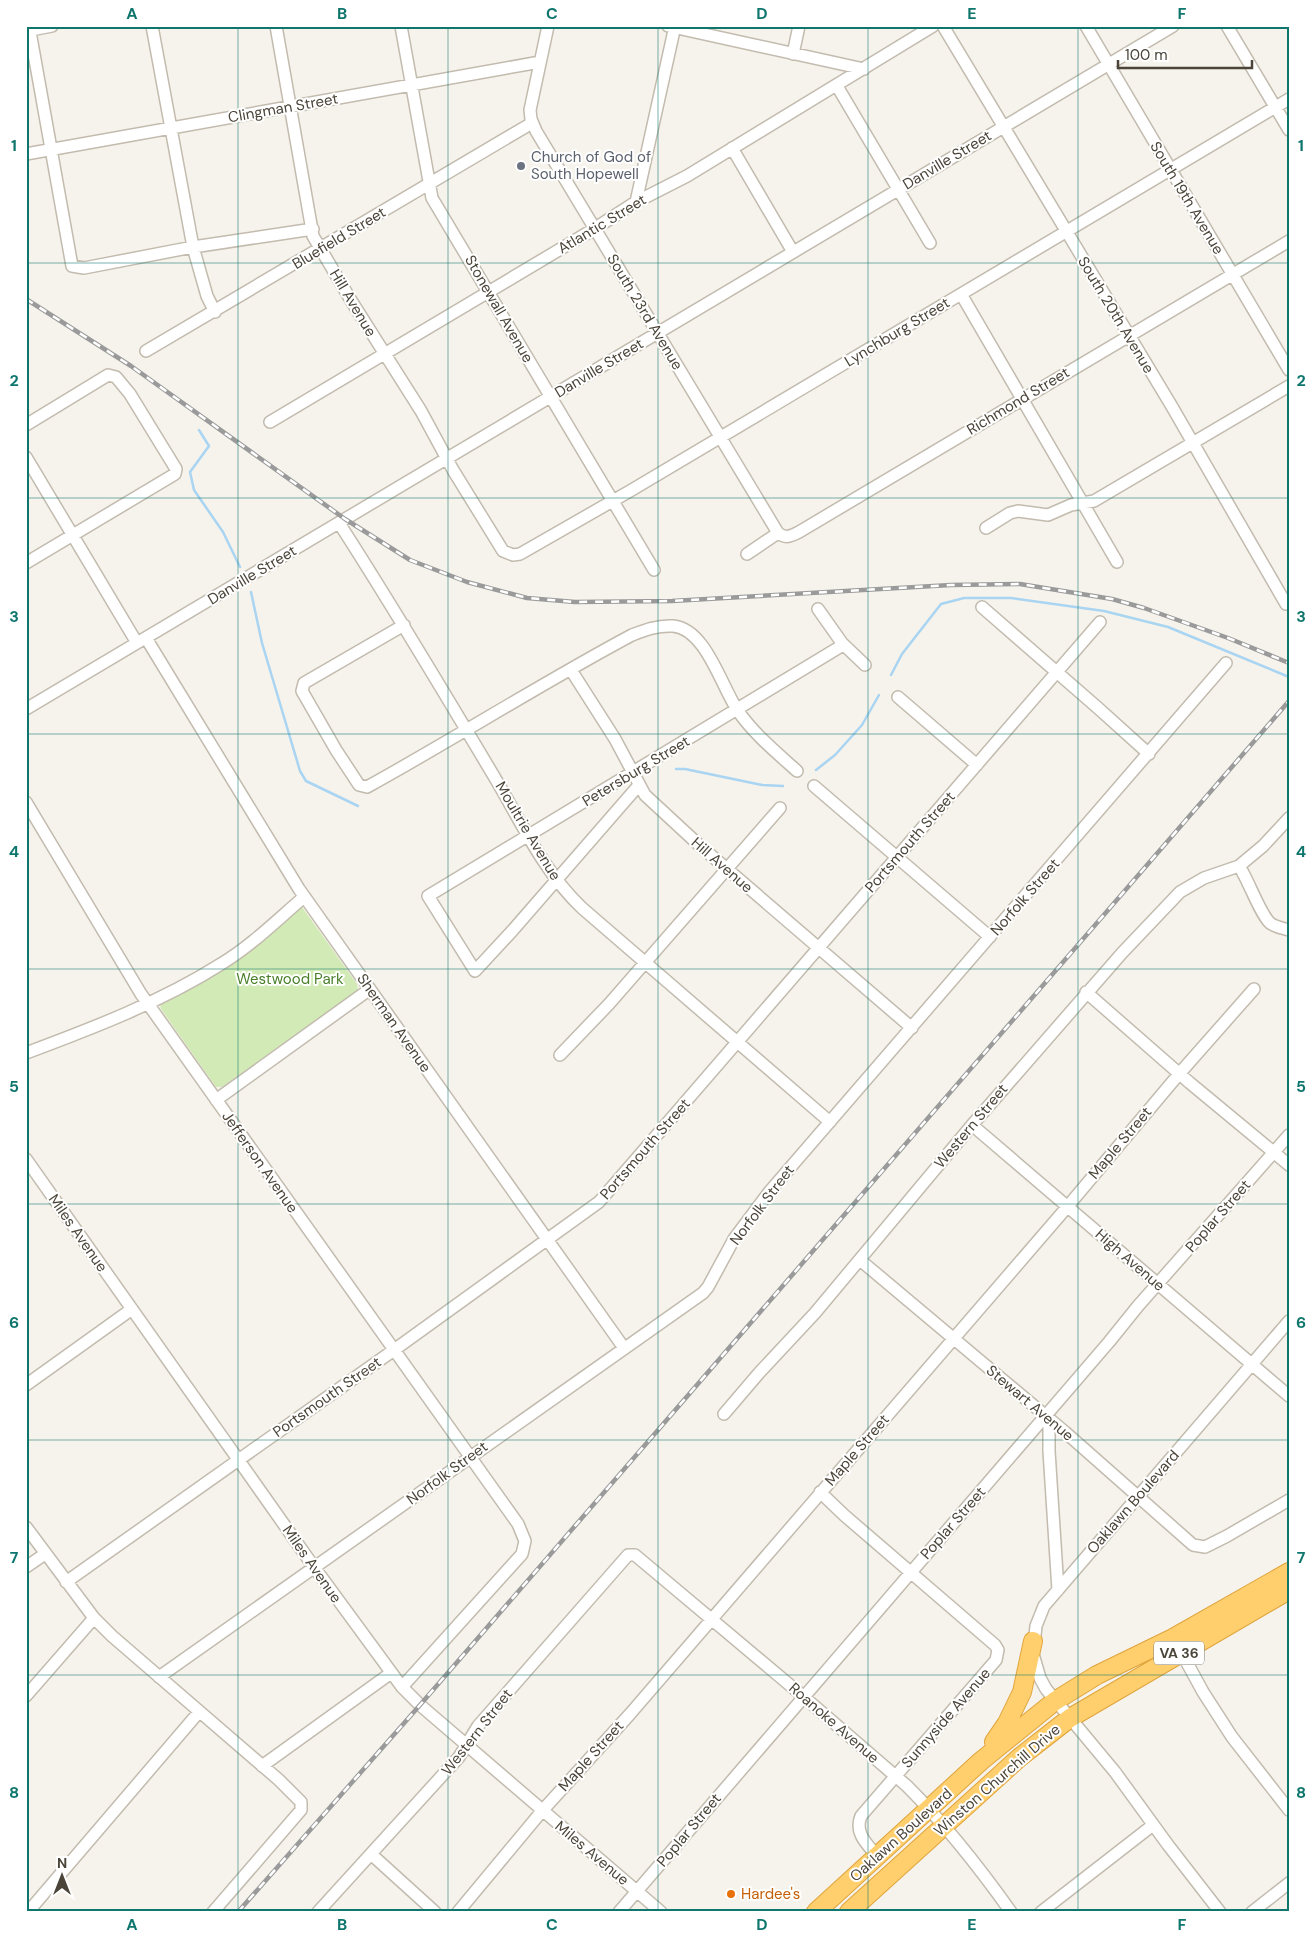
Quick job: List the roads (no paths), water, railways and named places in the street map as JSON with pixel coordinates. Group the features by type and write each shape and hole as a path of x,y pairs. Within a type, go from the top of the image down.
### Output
{"highway":[{"name":"Winston Churchill Drive","path":"853,1910 1020,1757 1070,1718 1289,1572"},
{"name":"Winston Churchill Drive","path":"1055,1701 1097,1675 1177,1645 1289,1590"},
{"path":"981,1761 1008,1723 1022,1692 1033,1642"},
{"name":"Oaklawn Boulevard","path":"816,1912 981,1761 1055,1701"}],"street":[{"path":"52,26 28,29 72,266 84,268 313,229"},
{"path":"152,26 193,248 207,296 215,312"},
{"name":"Hill Avenue","path":"276,26 313,236 384,354 421,411 447,459 503,552"},
{"name":"Stonewall Avenue","path":"401,26 430,184 436,205 550,397 614,500 654,570"},
{"path":"532,124 530,110 548,26"},
{"path":"793,54 800,26"},
{"name":"Atlantic Street","path":"270,422 594,229 636,202 687,176 837,86 932,26"},
{"name":"South 20th Avenue","path":"944,26 1171,405 1286,604"},
{"name":"South 19th Avenue","path":"1086,26 1289,370"},
{"name":"Danville Street","path":"26,709 1173,26"},
{"path":"1227,26 1289,130"},
{"path":"636,202 672,27 864,69"},
{"name":"Clingman Street","path":"26,154 540,62"},
{"path":"837,86 930,243"},
{"name":"Lynchburg Street","path":"503,552 514,555 520,554 614,500 1289,100"},
{"name":"Bluefield Street","path":"146,352 532,124"},
{"name":"South 23rd Avenue","path":"532,124 778,533"},
{"path":"732,148 793,252"},
{"name":"Richmond Street","path":"747,554 778,533 788,537 799,532 1289,241"},
{"path":"961,294 1117,562"},
{"path":"26,425 112,375 116,377 130,394 176,469 175,474 26,563"},
{"path":"986,528 1010,513 1018,511 1048,515 1070,505 1094,501 1289,386"},
{"name":"Sherman Avenue","path":"26,456 73,535 304,897 624,1348"},
{"name":"Moultrie Avenue","path":"339,523 404,625 556,880 582,908 830,1122"},
{"path":"982,607 1149,754"},
{"path":"818,609 843,645 865,665"},
{"name":"Portsmouth Street","path":"66,1582 548,1240 605,1196 1100,622"},
{"path":"404,625 304,683 302,686 302,690 336,750 359,785 363,787 376,782 514,701 632,635 667,626 684,629 699,641 737,710 757,735 796,771"},
{"name":"Petersburg Street","path":"556,880 475,971 428,896 843,645"},
{"name":"Norfolk Street","path":"159,1678 703,1293 746,1220 1226,663"},
{"name":"Hill Avenue","path":"571,670 614,738 645,795 726,869 912,1028"},
{"path":"898,697 977,765"},
{"path":"556,880 639,785"},
{"path":"814,786 990,937"},
{"name":"Jefferson Avenue","path":"26,802 148,1003 518,1524 525,1541 522,1554 402,1687"},
{"path":"560,1055 582,1034 780,808"},
{"path":"1289,818 1240,866 1265,917 1274,926 1289,930"},
{"name":"Western Street","path":"724,1414 860,1260 1086,992 1180,892 1204,878 1240,866"},
{"path":"26,1053 78,1034 184,986 229,959 304,897"},
{"path":"216,1100 370,989"},
{"name":"Maple Street","path":"458,1912 542,1811 711,1619 1254,989"},
{"path":"1086,992 1179,1074 1289,1165"},
{"name":"High Avenue","path":"972,1125 1289,1396"},
{"name":"Poplar Street","path":"619,1912 1158,1284 1289,1135"},
{"name":"Miles Avenue","path":"26,1159 391,1674 402,1687 467,1745 661,1912"},
{"name":"Stewart Avenue","path":"860,1260 1046,1416 1193,1546 1204,1547 1227,1536 1289,1500"},
{"path":"26,1385 132,1309"},
{"name":"Oaklawn Boulevard","path":"1070,1718 1055,1701 1040,1678 1034,1660 1033,1642 1044,1606 1289,1321"},
{"path":"1046,1416 1049,1427 1058,1590"},
{"name":"Sunnyside Avenue","path":"820,1492 995,1644 998,1656 861,1816 859,1822 860,1834 877,1856"},
{"path":"26,1527 94,1618 159,1678 291,1791 301,1802 302,1806 213,1912"},
{"path":"26,1567 45,1554"},
{"name":"Western Street","path":"318,1912 459,1757 478,1726 628,1555 635,1555"},
{"name":"Roanoke Avenue","path":"635,1555 804,1696 930,1808 980,1869 1011,1912"},
{"path":"26,1696 94,1618"},
{"path":"1177,1645 1203,1692 1232,1737 1289,1810"},
{"path":"262,1766 391,1674"},
{"path":"28,1912 199,1712"},
{"path":"1070,1718 1115,1772 1220,1912"},
{"path":"1041,1912 1153,1825"},
{"path":"371,1854 435,1912"},
{"path":"1252,1912 1289,1883"}],"waterway":[{"path":"199,430 209,446 190,472 194,490 223,532 240,567"},
{"path":"251,592 262,643 300,771 306,781 358,806"},
{"path":"891,675 902,654 941,604 964,598 1011,598 1104,611 1168,627 1289,677"},
{"path":"816,770 835,755 862,725 879,695"},
{"path":"676,769 685,769 762,785 783,786"}],"railway":[{"path":"26,299 131,366 345,519 410,560 467,582 527,598 575,602 672,601 951,585 1020,584 1112,599 1144,608 1228,638 1289,663"},
{"path":"238,1912 420,1705 1289,701"}],"place":[{"name":"Church of God of South Hopewell","path":"521,166"},
{"name":"Hardee's","path":"731,1894"}],"park label":[{"name":"Westwood Park","path":"290,979"}]}
